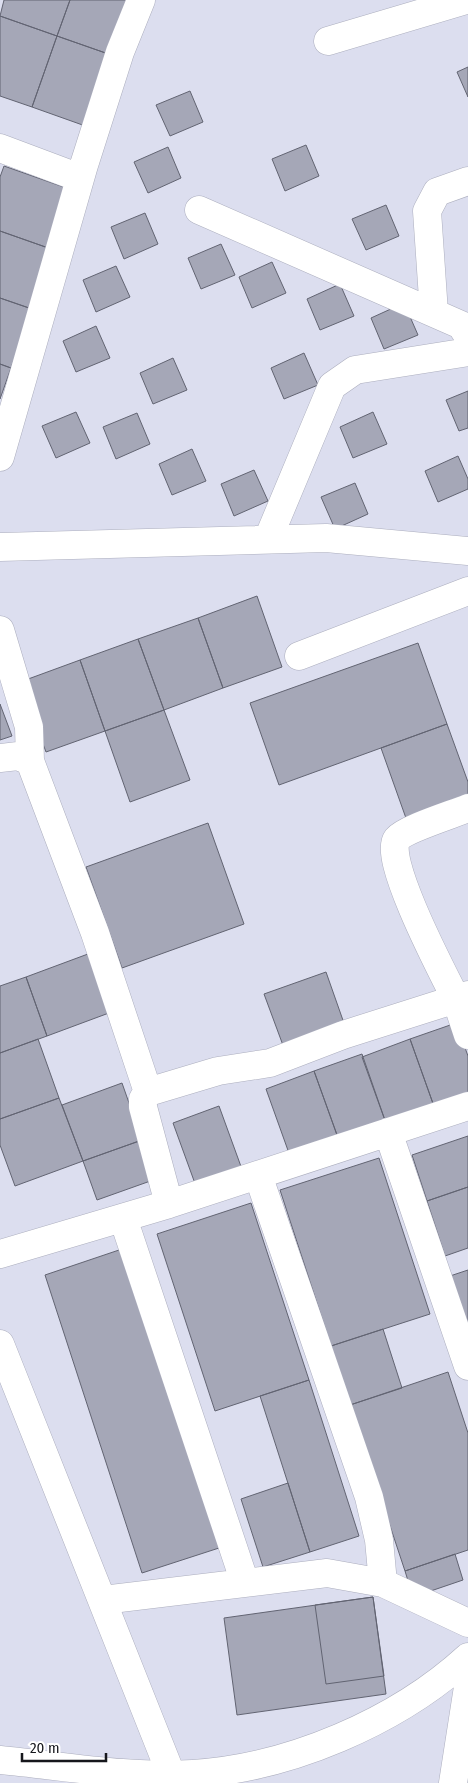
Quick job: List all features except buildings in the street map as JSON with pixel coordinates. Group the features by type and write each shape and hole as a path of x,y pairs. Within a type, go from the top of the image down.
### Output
{"street":[{"path":"0,458 80,178 120,52 141,0"},
{"path":"328,41 466,0"},
{"path":"0,148 80,178"},
{"path":"434,314 427,211 437,192 468,181"},
{"path":"199,210 461,326 468,336"},
{"path":"268,540 332,386 355,370 468,352"},
{"path":"0,547 326,538 468,551"},
{"path":"299,656 468,591"},
{"path":"0,630 29,727 30,761 95,933 148,1092"},
{"path":"0,758 18,756 30,761"},
{"path":"468,808 409,831 397,839 394,848 400,878 462,997 468,1035"},
{"path":"169,1204 143,1107 143,1099 148,1092 218,1070 270,1063 343,1035 462,997"},
{"path":"0,1254 169,1204 468,1106"},
{"path":"388,1132 468,1366"},
{"path":"258,1175 369,1497 379,1540 383,1583"},
{"path":"123,1218 245,1583"},
{"path":"2,1356 103,1600 133,1682 188,1778"},
{"path":"103,1600 327,1573 383,1583 468,1623"},
{"path":"0,1760 115,1777 188,1778 239,1769 297,1755 353,1732 411,1699 455,1669 468,1657"},
{"path":"454,1783 468,1687"}]}
